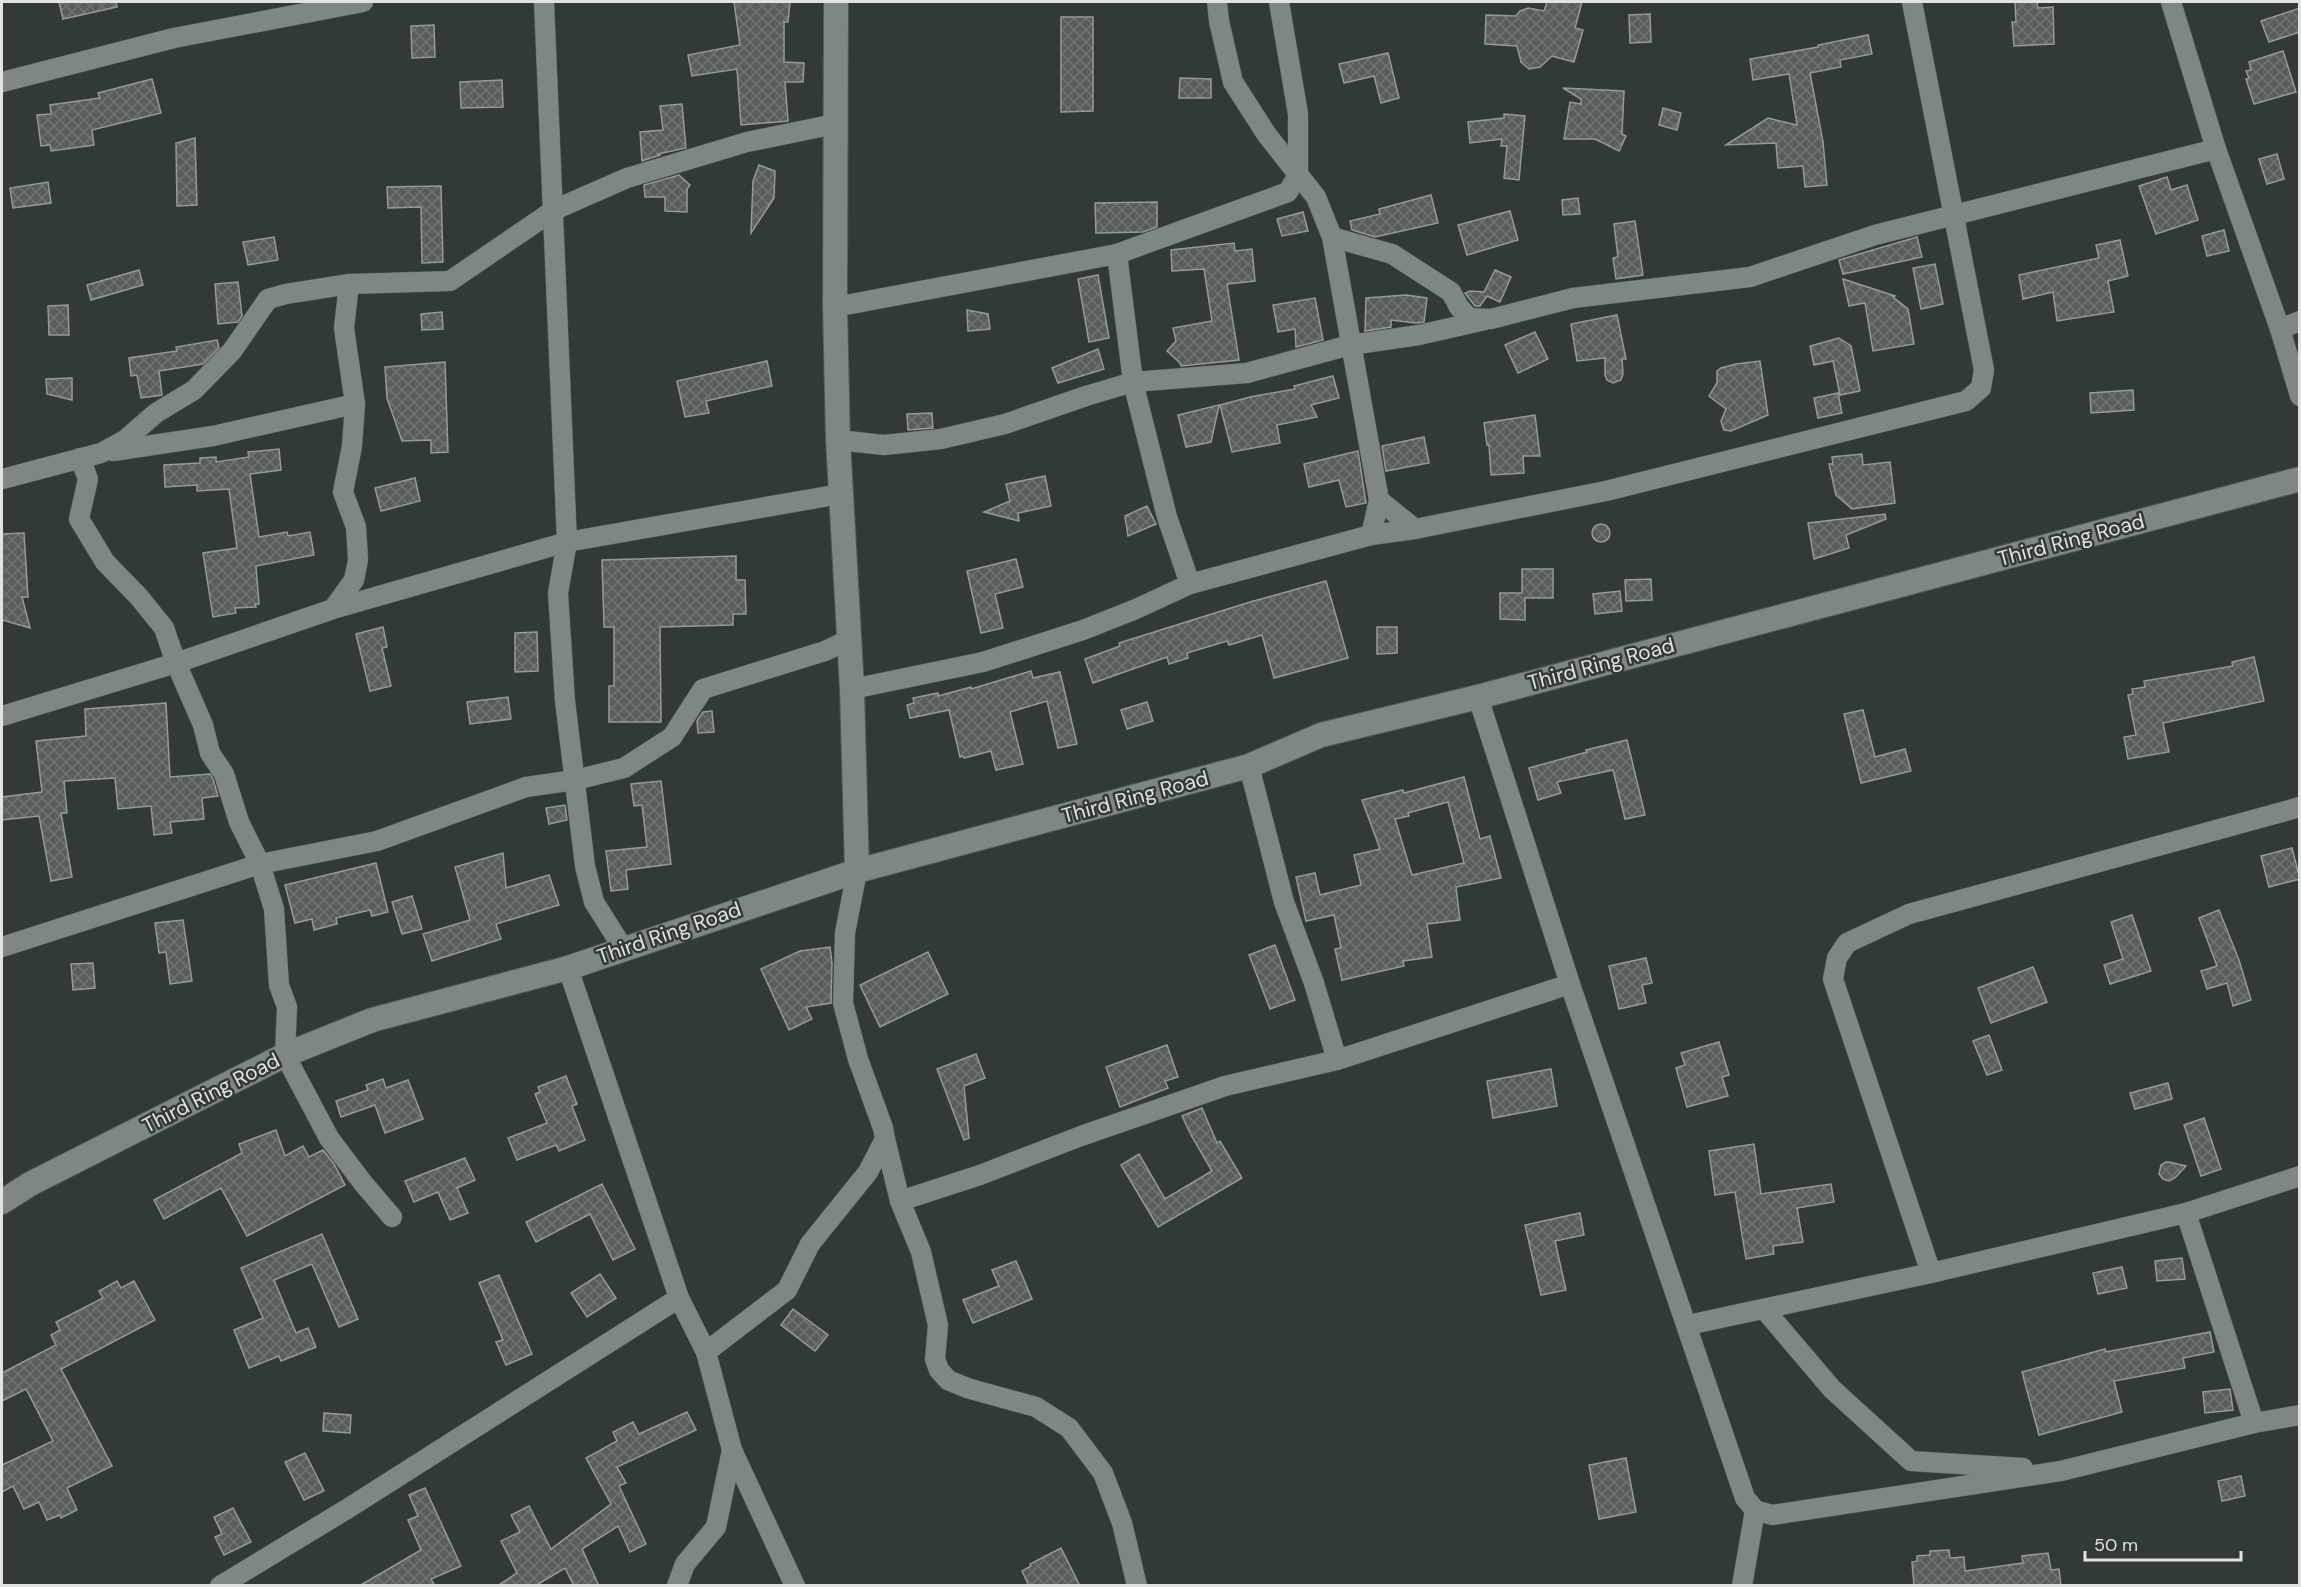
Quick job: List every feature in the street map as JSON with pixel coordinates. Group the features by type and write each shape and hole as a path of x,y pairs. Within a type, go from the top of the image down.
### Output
{"street":[{"path":"2,82 174,38 363,2"},
{"path":"544,2 567,542 558,593 565,701 585,866 594,902 623,948"},
{"path":"836,2 837,440 852,689 857,871 845,933 843,1003 858,1059 883,1128 900,1201 921,1252 938,1325 934,1359 939,1370 948,1380 967,1388 1036,1407 1069,1428 1103,1473 1122,1523 1137,1586"},
{"path":"1217,2 1233,82 1267,135 1316,197 1332,237 1379,500 1371,535"},
{"path":"835,307 1117,254 1288,192 1298,175 1298,114 1280,2"},
{"path":"852,689 983,662 1083,630 1190,585 1371,535 1415,529 1606,491 1966,401 1981,388 1984,370 1912,2"},
{"path":"2171,2 2216,149 2280,329 2300,396"},
{"path":"101,453 125,440 156,413 194,390 232,351 268,299 350,284 450,281 554,210 627,178 747,142 835,124"},
{"path":"837,440 884,445 941,439 1005,424 1133,382 1247,373 1350,345 1419,335 1573,298 1750,278 1875,235 2216,149"},
{"path":"1332,237 1392,254 1451,292 1459,307 1469,318 1491,319"},
{"path":"1117,254 1133,382 1167,517 1190,585"},
{"path":"333,609 354,580 358,560 356,527 343,492 352,446 355,404 344,328 350,284"},
{"path":"2280,329 2300,321"},
{"path":"2,479 101,453 213,436 355,404"},
{"path":"80,458 88,480 79,519 105,562 139,597 164,628 176,663 203,725 210,753 224,774 239,822 260,864 274,909 279,986 287,1007 285,1055 329,1138 363,1183 392,1216"},
{"name":"Third Ring Road","path":"2,1202 30,1184 285,1055 372,1020 568,968 857,871 1249,766 1321,735 1478,697 2300,479"},
{"path":"2,716 176,663 333,609 567,542 840,494"},
{"path":"1379,500 1415,529"},
{"path":"2,947 260,864 377,841 526,787 575,780 624,768 672,737 703,689 825,651 848,640"},
{"path":"1478,697 1570,984 1745,1498 1755,1510 1772,1515 2061,1471 2254,1423 2300,1415"},
{"path":"1249,766 1284,902 1314,983 1337,1060"},
{"path":"1930,1273 1833,979 1837,958 1847,944 1909,914 2300,807"},
{"path":"568,968 678,1298 706,1352 732,1450 795,1586"},
{"path":"900,1201 980,1175 1081,1136 1225,1086 1337,1060 1570,984"},
{"path":"706,1352 787,1290 810,1244 868,1172 885,1139"},
{"path":"1688,1325 1930,1273 2186,1213 2300,1176"},
{"path":"2186,1213 2254,1423"},
{"path":"219,1586 357,1503 678,1298"},
{"path":"1764,1309 1832,1389 1911,1461 2061,1471"},
{"path":"665,1586 716,1527 732,1450"},
{"path":"1742,1586 1755,1510"},
{"path":"677,1586 685,1564"}],"building":[{"path":"59,2 116,2 117,7 63,19"},
{"path":"734,2 790,2 788,22 784,22 784,62 804,63 803,82 785,82 788,121 741,125 737,69 692,76 688,55 740,45"},
{"path":"1547,2 1582,2 1575,28 1583,30 1574,62 1552,56 1540,67 1529,69 1521,62 1517,46 1485,44 1486,15 1516,16 1520,11 1528,8 1544,11"},
{"path":"2015,2 2037,2 2038,8 2053,7 2054,44 2014,46 2012,22 2016,22"},
{"path":"2300,8 2300,32 2269,42 2261,21"},
{"path":"1650,14 1651,42 1630,43 1629,15"},
{"path":"1061,17 1093,17 1093,111 1061,112"},
{"path":"434,25 435,57 412,58 411,26"},
{"path":"1868,35 1872,54 1840,60 1841,67 1810,73 1823,142 1827,185 1805,187 1803,166 1778,168 1776,143 1726,145 1768,118 1797,125 1789,74 1753,80 1750,59"},
{"path":"2283,51 2296,92 2254,104 2246,79 2249,78 2246,71 2251,70 2249,62"},
{"path":"1388,53 1399,98 1381,103 1374,76 1344,83 1339,64"},
{"path":"1180,78 1211,79 1211,98 1179,98"},
{"path":"152,79 161,113 92,130 94,145 51,151 50,145 41,146 37,115 51,114 50,105 100,98 98,93"},
{"path":"502,80 503,107 461,108 460,82"},
{"path":"1563,88 1624,91 1622,134 1626,136 1619,151 1595,139 1564,139 1570,102 1581,104 1581,99"},
{"path":"682,104 686,148 658,154 660,155 642,161 640,132 663,130 660,106"},
{"path":"1663,108 1681,113 1677,130 1659,125"},
{"path":"1504,114 1525,116 1519,180 1504,178 1507,146 1501,146 1502,139 1470,143 1468,122 1504,118"},
{"path":"195,138 197,205 177,206 176,143"},
{"path":"2277,154 2284,179 2267,184 2259,159"},
{"path":"759,165 775,171 774,198 751,233 753,181"},
{"path":"679,175 690,185 687,189 687,212 665,211 665,197 645,197 644,185"},
{"path":"2167,177 2171,190 2187,185 2198,220 2156,234 2139,186"},
{"path":"48,182 51,203 13,208 10,188"},
{"path":"441,186 443,262 422,263 421,207 388,208 387,187"},
{"path":"1431,195 1438,223 1375,237 1352,230 1350,221 1380,214 1379,209"},
{"path":"1578,198 1580,214 1563,215 1562,200"},
{"path":"1157,202 1157,227 1143,232 1096,233 1095,203"},
{"path":"1510,211 1518,240 1467,255 1458,225"},
{"path":"1303,212 1308,231 1282,236 1277,219"},
{"path":"1635,221 1643,275 1616,279 1613,258 1618,257 1614,224"},
{"path":"2224,230 2229,251 2207,256 2202,236"},
{"path":"274,237 278,260 248,265 243,242"},
{"path":"1917,237 1922,257 1843,274 1839,260"},
{"path":"2120,240 2128,276 2108,281 2114,312 2057,321 2053,292 2023,299 2019,275 2099,258 2096,245"},
{"path":"1234,243 1235,251 1252,249 1255,281 1227,284 1239,360 1181,366 1167,351 1176,341 1173,328 1212,321 1204,269 1172,271 1171,250"},
{"path":"1935,264 1943,304 1921,309 1913,268"},
{"path":"139,270 143,285 91,300 87,285"},
{"path":"1495,270 1511,277 1500,302 1487,296 1480,306 1475,306 1465,293 1484,292"},
{"path":"1098,275 1109,338 1089,342 1078,279"},
{"path":"1843,279 1895,296 1893,297 1908,309 1914,344 1873,351 1865,303 1849,306"},
{"path":"238,282 242,316 238,322 218,324 215,284"},
{"path":"1406,295 1427,298 1424,322 1391,320 1391,327 1365,331 1366,298"},
{"path":"1315,298 1323,340 1296,347 1295,329 1278,332 1273,305"},
{"path":"68,305 69,335 49,335 48,306"},
{"path":"967,310 988,314 990,329 968,331"},
{"path":"442,312 443,329 422,330 421,314"},
{"path":"1617,315 1626,359 1622,359 1621,380 1613,383 1607,380 1605,375 1605,358 1577,361 1571,324"},
{"path":"1535,332 1548,359 1518,373 1505,345"},
{"path":"1839,338 1851,346 1860,391 1840,395 1833,361 1814,365 1810,346"},
{"path":"217,340 219,348 203,364 159,371 162,395 141,398 137,375 131,376 129,358 177,351 176,347"},
{"path":"1098,349 1104,369 1058,383 1052,368"},
{"path":"767,361 772,386 706,401 709,413 685,417 677,381"},
{"path":"1760,361 1768,415 1731,431 1724,430 1721,421 1726,409 1709,396 1717,383 1717,371 1736,364"},
{"path":"445,362 448,452 431,453 431,440 402,441 387,398 385,367"},
{"path":"1333,376 1339,398 1311,405 1317,417 1277,425 1280,443 1232,452 1220,405 1295,389 1294,386"},
{"path":"72,378 72,400 47,394 46,379"},
{"path":"2133,390 2134,410 2091,413 2090,393"},
{"path":"1838,393 1842,413 1818,418 1814,398"},
{"path":"1219,405 1211,442 1186,447 1178,415"},
{"path":"932,413 933,428 908,430 907,414"},
{"path":"1535,415 1540,456 1523,456 1524,473 1491,475 1489,445 1487,445 1484,423"},
{"path":"1424,437 1429,463 1386,471 1382,446"},
{"path":"279,449 281,470 250,474 259,537 287,532 288,536 310,532 314,555 256,566 259,604 255,604 256,607 235,608 236,613 213,617 203,553 237,548 229,489 197,491 197,485 165,487 164,465 200,463 200,458 216,457 216,462 249,457 248,452"},
{"path":"1358,451 1366,503 1346,507 1339,480 1309,487 1304,464"},
{"path":"1862,454 1863,465 1890,462 1895,503 1852,509 1836,495 1829,464 1833,464 1832,457"},
{"path":"1045,476 1051,506 1018,513 1019,521 984,512 1010,501 1006,484"},
{"path":"415,478 420,501 381,511 375,488"},
{"path":"1147,506 1156,524 1128,536 1125,516"},
{"path":"1885,514 1886,519 1846,535 1849,548 1814,559 1808,523"},
{"path":"1601,524 1607,527 1610,533 1607,539 1601,542 1595,539 1592,533 1595,527"},
{"path":"24,533 28,597 22,597 30,628 2,620 2,534"},
{"path":"736,556 736,580 745,580 746,614 733,614 733,625 660,627 661,722 609,722 609,686 614,686 614,627 604,627 602,560"},
{"path":"1016,559 1023,587 995,594 1003,628 981,633 967,571"},
{"path":"1522,569 1553,569 1553,598 1525,598 1525,620 1500,619 1500,593 1522,593"},
{"path":"1651,579 1652,600 1626,601 1625,580"},
{"path":"1326,581 1348,658 1274,678 1262,635 1229,645 1227,641 1187,653 1188,658 1169,664 1167,657 1093,683 1085,659 1120,646 1119,643"},
{"path":"1620,591 1622,611 1595,614 1593,594"},
{"path":"383,627 387,647 382,648 391,686 370,691 356,634"},
{"path":"1377,627 1397,627 1397,653 1377,654"},
{"path":"537,632 538,671 515,672 515,633"},
{"path":"2254,657 2264,701 2163,723 2169,752 2128,759 2124,737 2136,735 2128,695 2133,694 2132,689 2145,687 2144,681 2233,666 2232,662"},
{"path":"1031,671 1033,678 1060,672 1077,744 1058,748 1047,701 1010,712 1023,764 996,770 991,751 960,757 949,710 910,718 907,705 914,703 913,698 938,693 938,696 971,687 971,689"},
{"path":"508,697 511,719 470,724 467,702"},
{"path":"1147,702 1153,721 1127,729 1121,710"},
{"path":"166,703 170,777 210,774 213,779 218,796 202,798 204,819 170,822 172,833 154,835 151,806 118,809 115,778 64,781 67,813 61,813 72,877 51,881 39,816 2,820 2,797 42,792 36,741 86,736 85,709"},
{"path":"1863,710 1875,757 1905,749 1911,771 1861,783 1844,714"},
{"path":"712,711 714,732 698,733 697,721 703,712"},
{"path":"1627,740 1645,815 1625,819 1613,770 1557,782 1561,793 1538,800 1529,768"},
{"path":"1464,777 1480,839 1490,836 1501,878 1456,887 1460,920 1427,924 1432,957 1403,961 1404,966 1342,980 1335,949 1341,948 1334,915 1306,921 1296,877 1315,873 1320,895 1361,885 1354,855 1380,849 1362,800 1403,790 1404,793","holes":["1448,802 1464,863 1412,875 1395,819"]},
{"path":"661,781 671,864 626,870 628,889 611,891 606,851 647,847 642,805 634,806 631,784"},
{"path":"565,805 567,820 549,824 546,808"},
{"path":"2292,848 2300,879 2269,887 2261,856"},
{"path":"503,853 506,888 549,875 559,905 496,924 501,939 432,961 423,934 470,920 455,867"},
{"path":"376,863 388,912 372,916 370,910 336,918 337,924 314,930 312,919 295,923 285,885"},
{"path":"412,896 422,929 402,934 392,902"},
{"path":"2219,910 2239,960 2251,1000 2233,1006 2227,983 2207,989 2201,971 2217,966 2199,918"},
{"path":"2132,915 2151,971 2110,984 2104,965 2123,959 2111,922"},
{"path":"183,920 192,981 170,984 166,952 159,953 155,923"},
{"path":"1275,945 1295,1000 1270,1009 1249,955"},
{"path":"830,947 831,1003 806,1007 812,1019 789,1030 761,969 800,951"},
{"path":"928,952 948,994 880,1027 860,985"},
{"path":"1646,958 1652,983 1642,985 1646,1003 1619,1009 1609,966"},
{"path":"93,963 95,988 73,990 71,964"},
{"path":"2033,967 2047,1002 1991,1023 1978,988"},
{"path":"1989,1035 2002,1070 1987,1075 1973,1041"},
{"path":"1719,1042 1729,1075 1722,1077 1728,1096 1687,1107 1676,1068 1685,1065 1681,1053"},
{"path":"1167,1045 1178,1077 1165,1081 1168,1088 1120,1107 1106,1067"},
{"path":"976,1054 985,1078 964,1086 969,1138 964,1140 937,1069"},
{"path":"1551,1069 1557,1106 1493,1118 1487,1081"},
{"path":"566,1076 577,1104 572,1106 585,1140 559,1151 556,1145 517,1160 508,1138 547,1123 535,1094 540,1092 538,1087"},
{"path":"383,1079 386,1088 408,1080 423,1119 385,1133 375,1105 341,1117 336,1101 368,1090 366,1085"},
{"path":"2168,1083 2172,1099 2135,1109 2130,1093"},
{"path":"1202,1108 1217,1143 1220,1141 1242,1178 1158,1227 1121,1165 1139,1154 1165,1199 1212,1171 1182,1116"},
{"path":"2204,1118 2221,1169 2201,1176 2184,1125"},
{"path":"276,1130 285,1156 303,1146 309,1157 323,1150 334,1164 345,1185 247,1236 221,1188 164,1219 154,1200 242,1153 239,1144"},
{"path":"1754,1144 1761,1194 1831,1184 1834,1202 1797,1208 1803,1242 1773,1246 1774,1254 1746,1259 1735,1192 1715,1195 1709,1151"},
{"path":"465,1158 475,1180 457,1188 468,1213 450,1220 438,1192 414,1202 405,1181"},
{"path":"2166,1162 2186,1166 2169,1181 2163,1179 2159,1174 2161,1165"},
{"path":"602,1184 635,1249 613,1260 590,1214 536,1242 526,1222"},
{"path":"1580,1213 1584,1235 1555,1241 1566,1290 1541,1295 1525,1225"},
{"path":"322,1234 358,1319 339,1327 312,1264 274,1280 296,1333 308,1328 316,1347 281,1361 279,1356 249,1368 234,1330 263,1318 241,1268"},
{"path":"2182,1258 2185,1279 2157,1281 2155,1261"},
{"path":"1016,1261 1032,1299 973,1323 963,1300 999,1286 992,1270"},
{"path":"2122,1267 2127,1288 2098,1294 2093,1273"},
{"path":"600,1274 616,1298 587,1317 571,1293"},
{"path":"499,1275 532,1354 506,1365 496,1342 503,1340 479,1283"},
{"path":"117,1281 121,1288 134,1281 155,1320 61,1369 112,1466 67,1488 77,1510 61,1518 60,1515 47,1520 39,1502 24,1509 13,1486 2,1492 2,1465 53,1441 26,1389 2,1401 2,1373 56,1345 51,1335 60,1330 56,1322 103,1298 99,1291"},
{"path":"793,1309 828,1335 815,1351 781,1325"},
{"path":"2210,1332 2214,1352 2183,1358 2185,1368 2114,1381 2122,1412 2039,1435 2022,1372 2105,1349 2106,1352"},
{"path":"2230,1389 2233,1410 2205,1413 2203,1392"},
{"path":"687,1412 696,1430 617,1467 626,1483 619,1486 646,1544 630,1552 618,1526 582,1549 599,1586 574,1586 565,1568 535,1586 497,1586 517,1573 501,1541 520,1532 511,1515 529,1506 551,1549 611,1504 586,1458 617,1441 613,1432 633,1422 639,1434"},
{"path":"324,1413 351,1415 350,1433 323,1431"},
{"path":"305,1453 324,1491 304,1500 285,1462"},
{"path":"1626,1458 1636,1512 1599,1519 1589,1465"},
{"path":"2241,1476 2245,1496 2222,1501 2218,1481"},
{"path":"425,1488 461,1566 431,1579 435,1586 359,1586 421,1550 408,1520 418,1516 409,1495"},
{"path":"233,1508 251,1542 224,1555 215,1537 222,1534 214,1517"},
{"path":"1061,1548 1080,1586 1029,1586 1022,1571 1031,1566 1030,1564"},
{"path":"1949,1550 1950,1558 1964,1557 1965,1571 2023,1563 2022,1556 2048,1553 2051,1570 2059,1569 2061,1586 1914,1586 1912,1562 1917,1561 1917,1556 1930,1555 1930,1551"}]}
